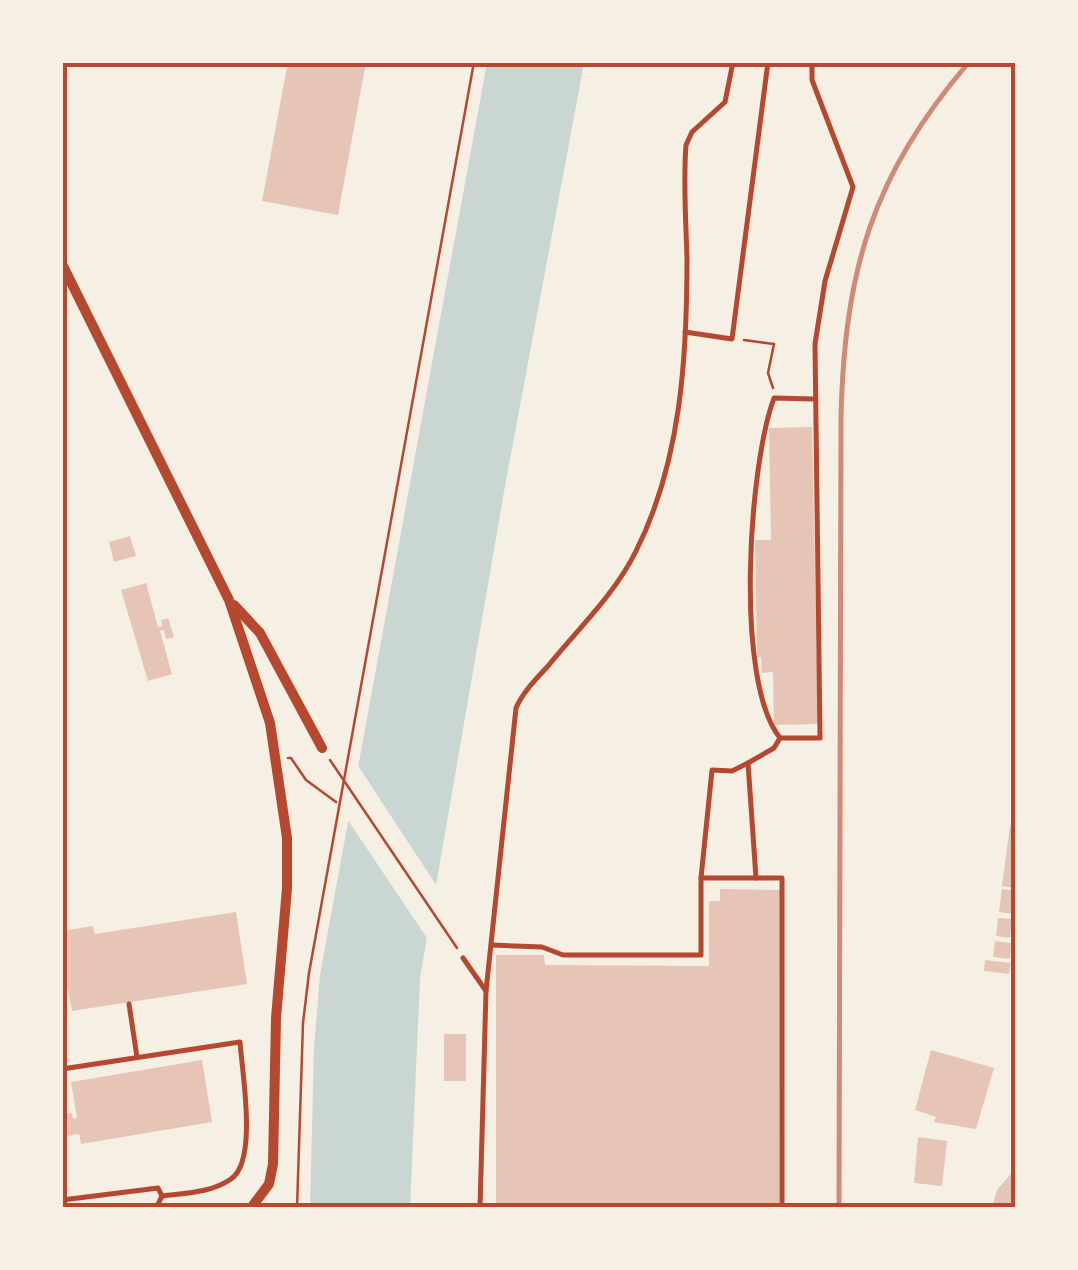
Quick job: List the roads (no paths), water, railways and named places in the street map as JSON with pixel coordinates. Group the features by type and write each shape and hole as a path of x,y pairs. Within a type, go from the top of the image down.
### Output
{"street":[{"path":"62,264 228,600 260,689 277,759 287,838 287,888 276,1018 273,1164 269,1184 251,1208"},
{"path":"228,600 260,632 322,748"}],"lane":[{"path":"480,1208 486,991 516,708 615,585 644,535 675,438 685,332 686,144 692,132 725,102 733,62"},
{"path":"685,332 732,339 768,62"},
{"path":"812,62 812,80 853,187 819,309 813,399 820,738 780,738 768,724 754,655 750,556 764,429 774,398 813,399"},
{"path":"492,946 542,947 563,955 701,955 702,878 712,770 732,770 748,763 774,748 780,738"},
{"path":"748,763 756,878"},
{"path":"702,878 782,878 782,1208"},
{"path":"463,958 486,991"},
{"path":"129,1004 137,1057"},
{"path":"62,1069 240,1042 246,1113 244,1158 235,1177 212,1189 162,1196"},
{"path":"62,1200 144,1187 158,1188 162,1196"},
{"path":"156,1208 162,1196"}],"railway":[{"path":"839,1208 841,416 849,315 870,227 887,185 936,104 969,62"}]}
